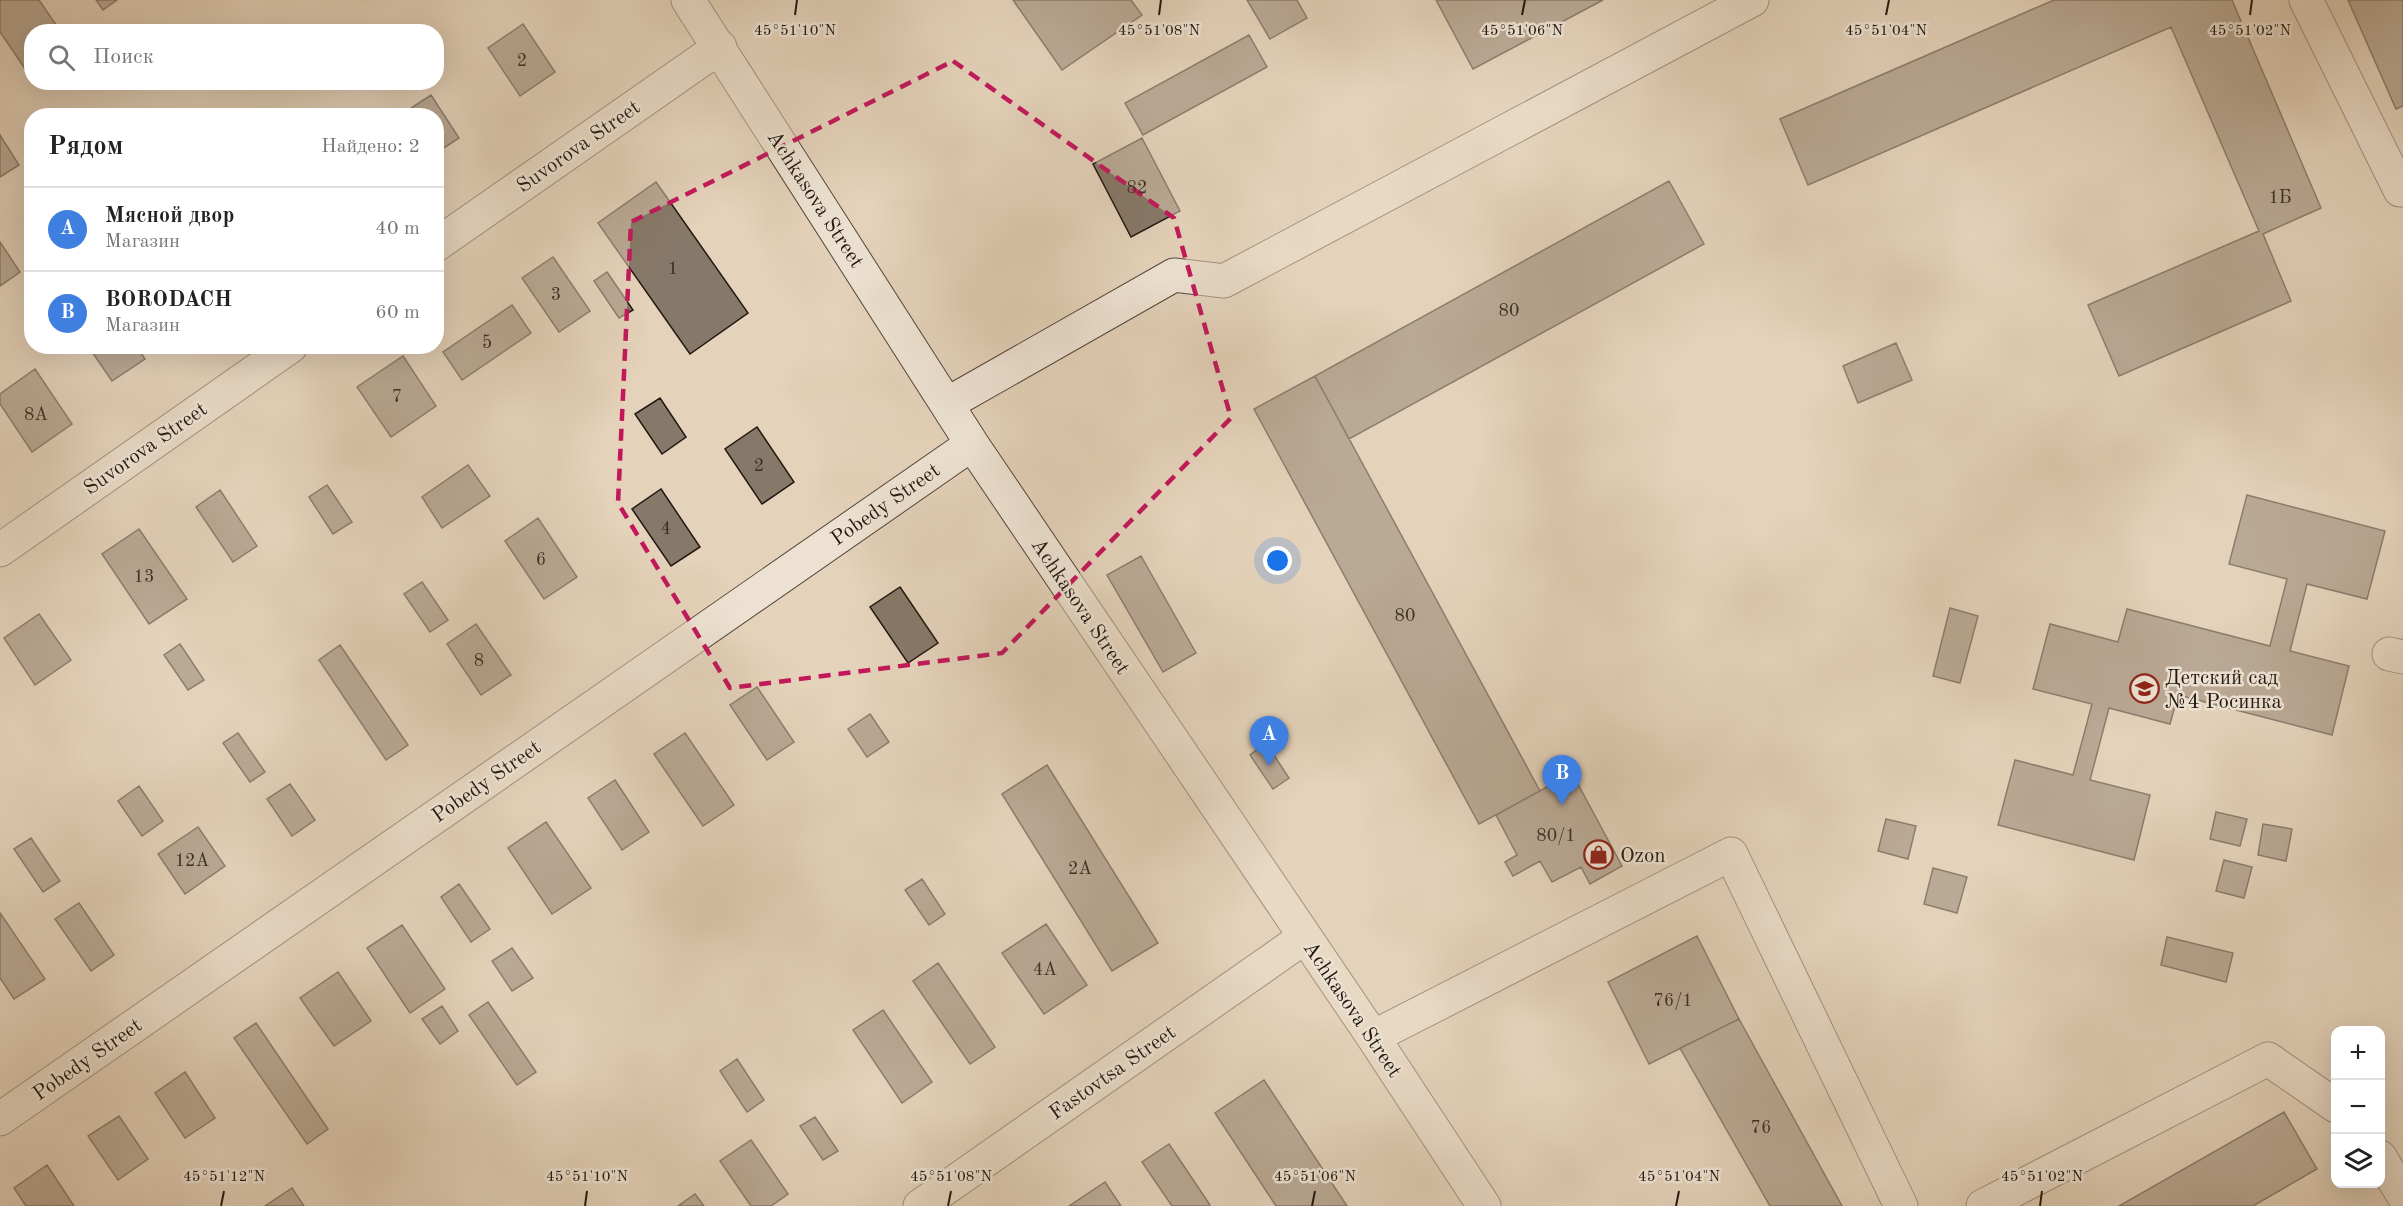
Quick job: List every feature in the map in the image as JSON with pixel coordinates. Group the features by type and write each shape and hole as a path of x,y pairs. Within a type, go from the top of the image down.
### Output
{"street":[{"name":"Achkasova Street","path":"688,0 972,444 1373,1037 1484,1206"},
{"path":"947,404 1174,275 1224,281 1752,0"},
{"path":"2306,0 2400,190 2403,190"},
{"name":"Suvorova Street","path":"444,238 720,47"},
{"name":"Suvorova Street","path":"0,550 280,354"},
{"name":"Pobedy Street","path":"0,1119 972,444"},
{"path":"1373,1037 1731,854 1901,1206"},
{"name":"Fastovtsa Street","path":"920,1206 1305,937"},
{"path":"1983,1206 2268,1059 2331,1103"},
{"path":"2385,1165 2403,1195"}],"highlighted area":[{"path":"953,61 1174,218 1231,418 1002,653 730,688 618,503 631,222"}],"building":[{"path":"0,0 39,0 56,24 24,24 24,67 0,32"},
{"path":"96,0 117,0 103,10"},
{"path":"1013,0 1131,0 1142,15 1062,70"},
{"path":"1247,0 1297,0 1307,18 1270,39"},
{"path":"1436,0 1603,0 1473,69"},
{"path":"2054,0 2232,0 2321,208 2263,234 2291,301 2119,376 2088,305 2259,231 2171,27 1808,185 1780,119"},
{"path":"2348,0 2403,0 2403,106 2396,109"},
{"path":"523,24 555,72 520,96 488,48"},
{"path":"1249,35 1267,67 1143,135 1125,103"},
{"path":"431,95 439,108 411,108"},
{"path":"444,115 459,138 444,148"},
{"path":"0,135 19,165 0,177"},
{"path":"1142,138 1180,211 1131,237 1093,164"},
{"path":"1669,181 1704,244 1349,439 1315,376"},
{"path":"656,182 748,313 690,354 598,223"},
{"path":"0,242 20,272 0,286"},
{"path":"553,257 590,311 559,332 522,278"},
{"path":"607,272 633,310 619,318 594,281"},
{"path":"512,305 531,333 462,380 444,351"},
{"path":"1896,343 1912,380 1858,403 1843,366"},
{"path":"93,354 142,354 145,359 112,381"},
{"path":"403,356 436,406 391,437 357,387"},
{"path":"35,369 72,424 32,452 0,404 0,394"},
{"path":"1315,376 1540,791 1479,824 1254,409"},
{"path":"660,398 686,437 662,454 635,414"},
{"path":"757,427 794,482 762,504 725,449"},
{"path":"468,465 490,496 442,528 422,497"},
{"path":"327,485 352,522 333,534 309,497"},
{"path":"661,489 700,547 671,566 632,509"},
{"path":"220,490 257,546 233,562 196,507"},
{"path":"2247,495 2385,531 2367,599 2307,584 2290,651 2349,666 2332,735 2178,695 2170,724 2109,708 2090,780 2150,795 2134,860 1998,825 2015,760 2073,775 2092,704 2033,689 2050,624 2118,642 2127,609 2270,646 2287,579 2229,564"},
{"path":"538,518 577,577 544,599 505,541"},
{"path":"139,529 187,599 149,624 102,554"},
{"path":"1141,556 1196,653 1163,672 1107,575"},
{"path":"422,582 448,620 430,632 404,594"},
{"path":"900,587 938,643 908,663 870,607"},
{"path":"1950,608 1978,616 1960,683 1933,676"},
{"path":"39,614 71,660 35,685 4,638"},
{"path":"476,624 511,675 481,695 447,644"},
{"path":"180,644 204,680 188,690 164,655"},
{"path":"340,645 408,745 386,760 319,660"},
{"path":"757,687 794,742 767,760 730,705"},
{"path":"870,714 889,742 867,757 848,729"},
{"path":"238,733 265,772 250,782 223,743"},
{"path":"685,733 734,805 703,826 654,754"},
{"path":"1266,743 1289,778 1273,789 1250,755"},
{"path":"1047,765 1158,943 1112,971 1002,794"},
{"path":"1572,773 1622,866 1590,884 1581,867 1552,882 1540,861 1513,876 1505,862 1517,855 1496,815"},
{"path":"615,780 649,832 622,850 588,798"},
{"path":"290,784 315,820 292,836 267,799"},
{"path":"139,786 163,821 142,836 118,801"},
{"path":"2216,812 2247,819 2240,846 2210,839"},
{"path":"1886,819 1916,826 1908,859 1878,851"},
{"path":"546,822 591,888 552,914 508,848"},
{"path":"2263,824 2292,829 2286,861 2258,855"},
{"path":"198,827 225,866 185,894 158,854"},
{"path":"31,838 60,881 43,892 14,849"},
{"path":"2224,860 2252,867 2244,898 2216,891"},
{"path":"1933,868 1967,877 1957,913 1924,904"},
{"path":"922,879 945,914 929,925 905,890"},
{"path":"459,884 490,929 471,942 441,897"},
{"path":"79,903 114,955 91,971 55,919"},
{"path":"0,913 45,979 14,999 0,978"},
{"path":"1046,924 1087,985 1044,1014 1002,953"},
{"path":"402,925 445,989 410,1013 367,948"},
{"path":"1697,936 1739,1019 1649,1064 1608,982"},
{"path":"2167,937 2233,953 2226,982 2161,965"},
{"path":"512,948 533,978 512,991 492,961"},
{"path":"938,963 995,1047 970,1064 913,981"},
{"path":"338,972 371,1021 334,1046 300,998"},
{"path":"488,1002 536,1072 517,1085 469,1015"},
{"path":"442,1006 458,1031 440,1044 422,1019"},
{"path":"883,1010 932,1082 902,1103 853,1030"},
{"path":"1739,1019 1842,1206 1770,1206 1680,1048"},
{"path":"256,1023 328,1129 307,1144 234,1038"},
{"path":"737,1059 764,1100 747,1112 720,1071"},
{"path":"185,1072 215,1118 185,1138 155,1093"},
{"path":"1264,1080 1347,1206 1276,1206 1215,1113"},
{"path":"2284,1112 2317,1169 2253,1206 2119,1206"},
{"path":"119,1116 148,1159 118,1180 88,1136"},
{"path":"815,1117 838,1151 823,1160 800,1126"},
{"path":"751,1140 788,1194 771,1206 751,1206 720,1161"},
{"path":"1169,1144 1209,1206 1172,1206 1142,1162"},
{"path":"47,1165 74,1206 26,1206 14,1188"},
{"path":"1105,1182 1121,1206 1069,1206"},
{"path":"292,1188 304,1206 265,1206"},
{"path":"695,1194 704,1206 678,1206"}],"place":[{"name":"Детский сад №4 Росинка","path":"2144,689"},
{"name":"Мясной двор","path":"1269,766"},
{"name":"BORODACH","path":"1562,805"},
{"name":"Ozon","path":"1599,855"}]}
